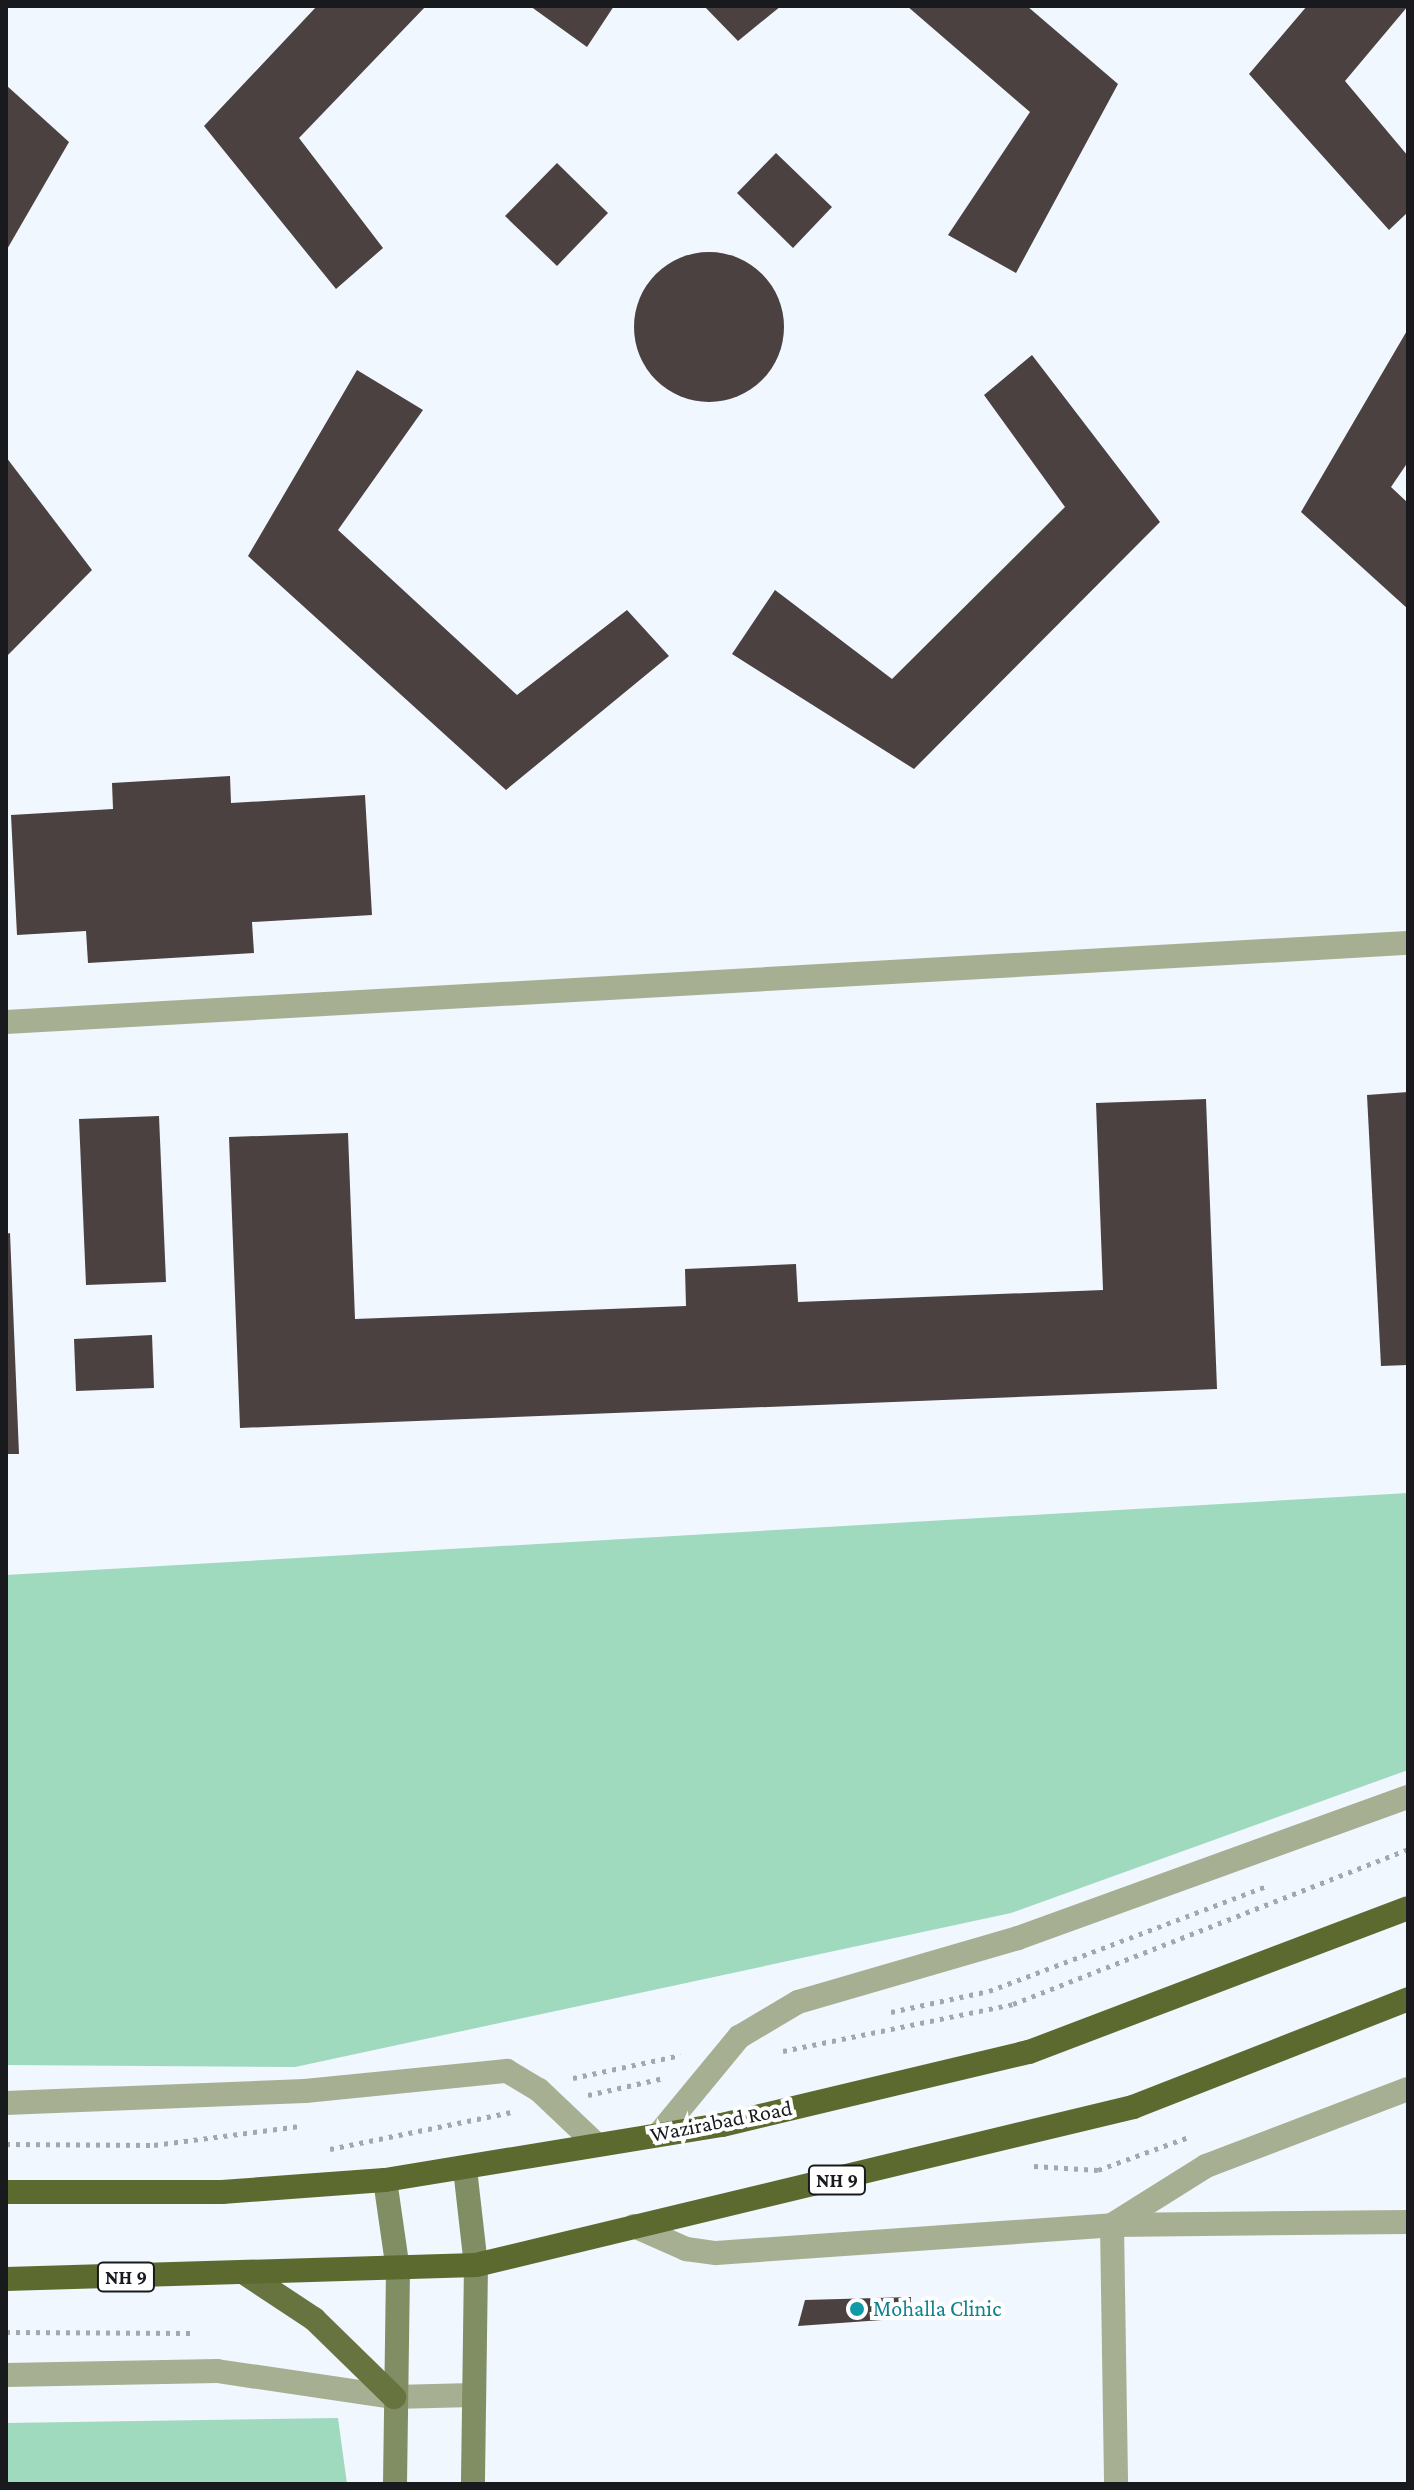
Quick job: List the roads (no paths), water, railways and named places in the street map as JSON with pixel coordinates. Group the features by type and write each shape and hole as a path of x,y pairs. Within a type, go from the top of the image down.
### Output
{"highway":[{"name":"Wazirabad Road","path":"6,2192 222,2192 385,2180 659,2134 1029,2052 1408,1908"},
{"name":"NH 9","path":"6,2279 398,2270 476,2265 1133,2107 1408,1999"}],"main road":[{"path":"465,2169 476,2265 473,2484"},
{"path":"385,2180 398,2270 395,2484"},
{"path":"246,2274 314,2319 394,2397"}],"street":[{"path":"6,1022 1408,943"},
{"path":"659,2134 739,2037 798,2002 1018,1938 1408,1797"},
{"path":"6,2103 305,2091 507,2071 539,2090 596,2144"},
{"path":"1112,2225 1206,2166 1408,2089"},
{"path":"634,2226 686,2249 716,2253 1112,2225 1408,2222"},
{"path":"1112,2225 1116,2484"},
{"path":"6,2375 217,2371 394,2397 473,2395"}],"place":[{"name":"Mohalla Clinic","path":"857,2309"}]}
